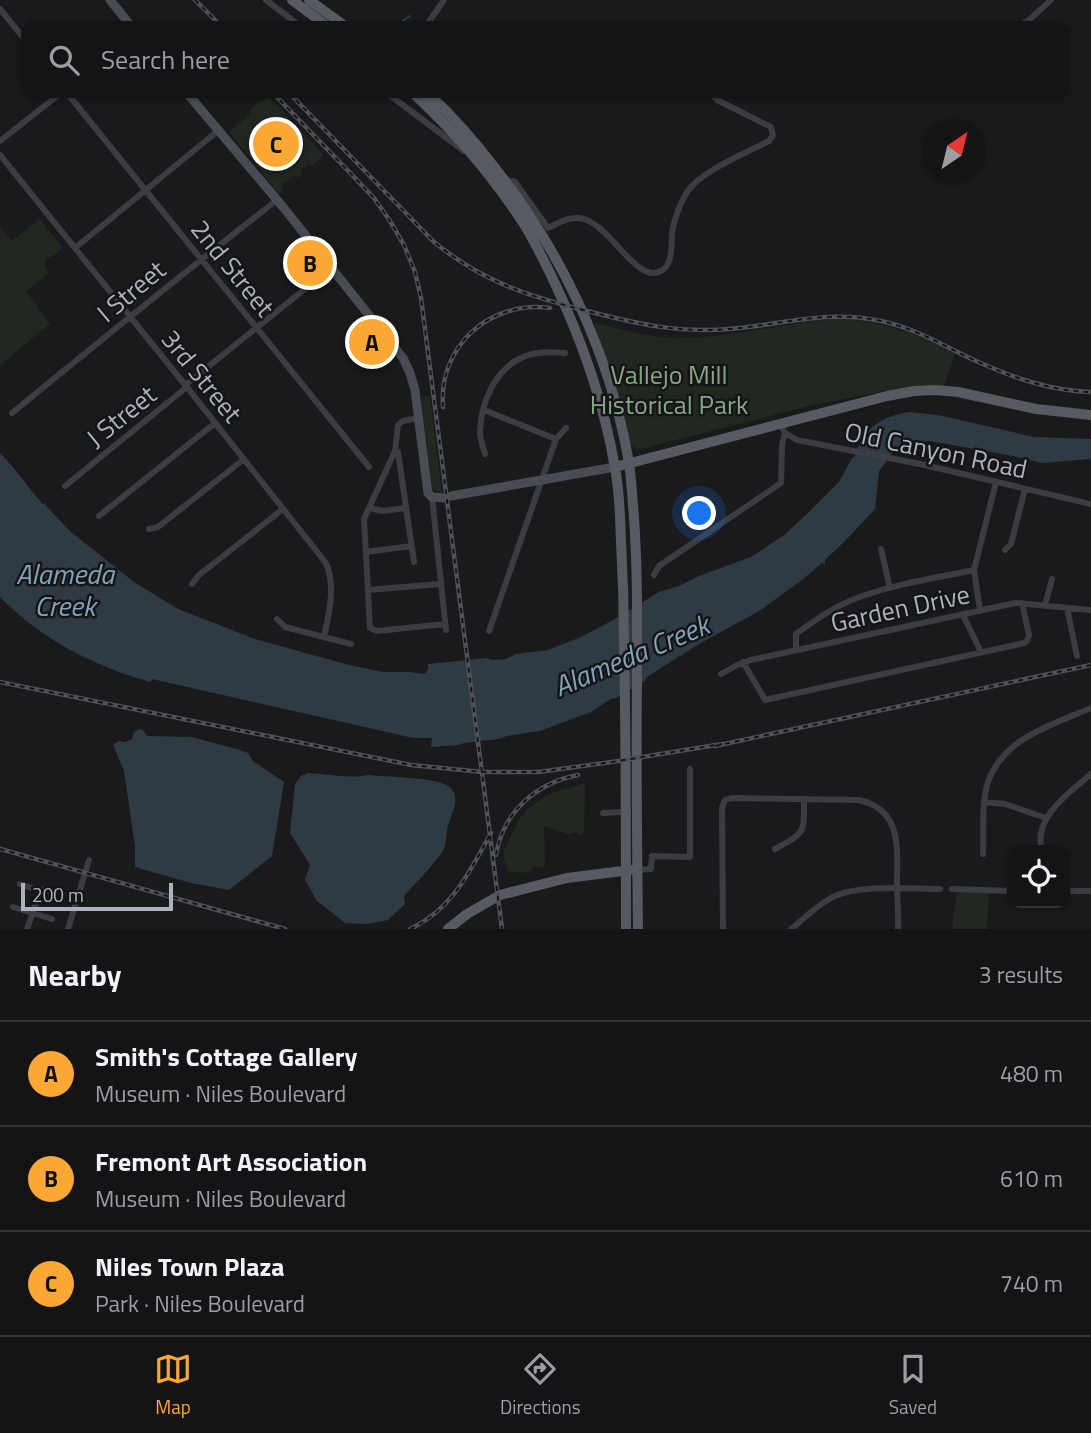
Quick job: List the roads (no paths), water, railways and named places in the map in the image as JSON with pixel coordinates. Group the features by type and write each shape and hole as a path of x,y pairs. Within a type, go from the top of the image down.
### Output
{"main road":[{"path":"110,0 127,21"},
{"path":"292,0 320,21"},
{"path":"309,0 338,21"},
{"path":"191,98 403,358 413,382 428,493 432,497 448,497 615,467 782,428 887,396 914,391 958,392 1036,409 1091,415"},
{"path":"418,98 466,139 479,163 532,237 561,296 594,383 619,494 624,601 626,929"},
{"path":"431,98 507,182 548,245 585,320 608,376 629,463 635,529 638,929"},
{"path":"450,929 467,914 500,895 567,878 637,870"}],"street":[{"path":"266,0 293,21"},
{"path":"429,21 444,0"},
{"path":"1027,21 1051,0"},
{"path":"0,9 21,35"},
{"path":"0,141 55,98"},
{"name":"2nd Street","path":"72,98 369,467"},
{"path":"394,98 479,163"},
{"path":"492,179 515,183 548,228 569,219 589,220 599,226 638,267 651,273 662,271 670,262 673,225 693,184 769,141 773,135 771,127 716,98"},
{"path":"75,248 219,130"},
{"name":"3rd Street","path":"0,155 322,559 328,569 331,600 324,637"},
{"name":"I Street","path":"12,413 164,288 277,200"},
{"name":"J Street","path":"65,486 331,268"},
{"path":"485,454 480,434 484,410 488,392 498,376 522,357 539,353 565,353"},
{"path":"484,410 556,439"},
{"path":"418,418 403,421 398,425 395,451 363,519 370,628 373,631 446,627 432,497"},
{"path":"99,516 215,423"},
{"path":"489,631 556,439 566,428"},
{"path":"654,575 659,566 781,483 782,428"},
{"name":"Old Canyon Road","path":"782,428 797,440 915,463 1091,503"},
{"path":"395,451 398,452 414,562"},
{"path":"149,529 159,527 244,459"},
{"path":"981,611 974,570 996,482"},
{"path":"1005,550 1011,544 1025,489"},
{"path":"370,508 382,511 406,508"},
{"path":"192,584 199,575 283,509"},
{"path":"366,552 411,547"},
{"path":"881,549 890,588"},
{"path":"796,650 796,634 823,615 855,599 890,588 974,570"},
{"path":"1045,606 1052,579"},
{"path":"368,590 440,584"},
{"path":"743,662 765,699 1024,643 1030,640 1022,603"},
{"name":"Garden Drive","path":"721,674 743,662 1022,603 1091,610"},
{"path":"1066,608 1077,656"},
{"path":"963,615 981,652"},
{"path":"277,619 285,627 351,643"},
{"path":"983,854 984,802 988,782 997,765 1011,748 1026,736 1091,708"},
{"path":"637,870 651,869 652,856 690,857 690,769"},
{"path":"1041,845 1041,833 1046,818 1091,774"},
{"path":"723,929 722,808 725,800 732,798 859,800 871,803 885,812 897,843 898,929"},
{"path":"775,849 800,835 804,824 804,799"},
{"path":"984,802 1005,804 1046,818"},
{"path":"603,813 625,812"},
{"path":"68,929 89,860"},
{"path":"20,884 55,894"},
{"path":"791,929 837,894 855,890 940,889"},
{"path":"953,889 1007,891"},
{"path":"27,929 41,890"},
{"path":"1070,891 1091,891"},
{"path":"13,907 52,919"}],"water":[{"name":"Alameda Creek","path":"910,412 938,415 1034,437 1091,439 1091,459 1042,463 930,441 908,443 896,449 879,471 875,509 825,560 825,565 822,563 761,610 699,644 616,698 591,712 540,731 431,747 432,738 413,738 152,679 151,682 89,660 70,650 33,626 0,597 0,453 43,504 45,503 71,532 134,582 178,609 255,639 383,672 425,674 428,664 487,658 506,659 516,654 548,650 581,637 659,592 753,556 784,535 839,482 863,438 875,425 890,417"},
{"path":"140,729 147,736 191,737 248,753 253,761 284,782 272,856 229,890 191,883 135,867 135,846 124,771 113,745 132,739 134,732"},
{"path":"308,773 422,779 442,783 453,791 455,802 443,851 404,896 405,904 388,920 368,924 345,923 317,901 305,880 310,865 290,833 295,784 301,776"}],"waterway":[{"path":"402,21 410,16"}],"railway":[{"path":"195,0 216,21"},
{"path":"278,98 374,198 404,245 415,272 421,298 502,929"},
{"path":"294,98 434,242 470,268 507,286 606,316 674,328 729,329 823,317 881,321 917,333 1016,377 1046,386 1091,392"},
{"path":"443,407 444,385 449,365 472,332 488,320 507,312 528,307 550,308"},
{"path":"715,746 1091,665"},
{"path":"0,682 411,765 482,772 538,772 722,744"},
{"path":"496,855 506,825 524,802 548,785 578,775"},
{"path":"410,929 425,921 449,900 491,833"},
{"path":"0,849 285,929"}],"place":[{"name":"Niles Town Plaza","path":"276,144"},
{"name":"Fremont Art Association","path":"310,263"},
{"name":"Smith's Cottage Gallery","path":"372,342"}],"park label":[{"name":"Vallejo Mill Historical Park","path":"669,389"}]}
